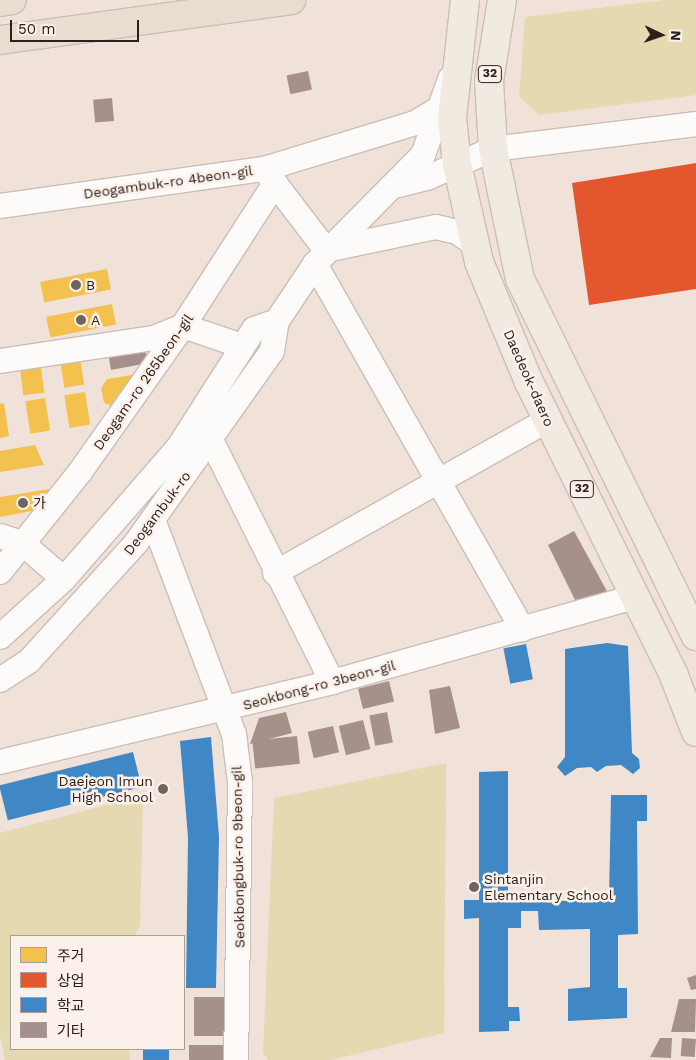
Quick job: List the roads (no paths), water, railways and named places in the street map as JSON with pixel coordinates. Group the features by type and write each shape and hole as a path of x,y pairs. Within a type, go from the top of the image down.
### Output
{"highway":[{"path":"0,2 12,0"},
{"path":"0,40 291,0"}],"main road":[{"name":"Daedeok-daero","path":"464,0 452,118 457,164 475,244 548,420 635,597 696,732"},
{"name":"32","path":"502,0 489,81 493,149 520,280 696,636"}],"street":[{"path":"394,186 422,155 456,64"},
{"path":"440,108 415,123 269,176 320,257 522,629"},
{"name":"Deogambuk-ro","path":"0,680 29,661 89,599 153,520 272,351 278,321 320,257 394,186 493,149 696,124"},
{"name":"Deogambuk-ro 4beon-gil","path":"0,206 269,176"},
{"name":"Deogam-ro 265beon-gil","path":"0,572 11,539 80,472 183,326 269,176"},
{"path":"320,257 436,227 457,232 475,244"},
{"name":"Deogambuk-ro","path":"0,637 64,579 178,448 254,329 278,321"},
{"path":"0,361 154,338 183,326 242,346"},
{"path":"275,573 548,420"},
{"path":"211,440 275,573 332,682"},
{"name":"Seokbongbuk-ro 9beon-gil","path":"153,520 228,708 240,782 236,1060"},
{"path":"11,539 64,579"},
{"name":"Seokbong-ro 3beon-gil","path":"0,762 332,682 635,597"}],"place":[{"name":"B","path":"76,285"},
{"name":"A","path":"81,320"},
{"name":"가","path":"23,503"},
{"name":"Daejeon Imun High School","path":"163,789"},
{"name":"Sintanjin Elementary School","path":"474,887"}]}
